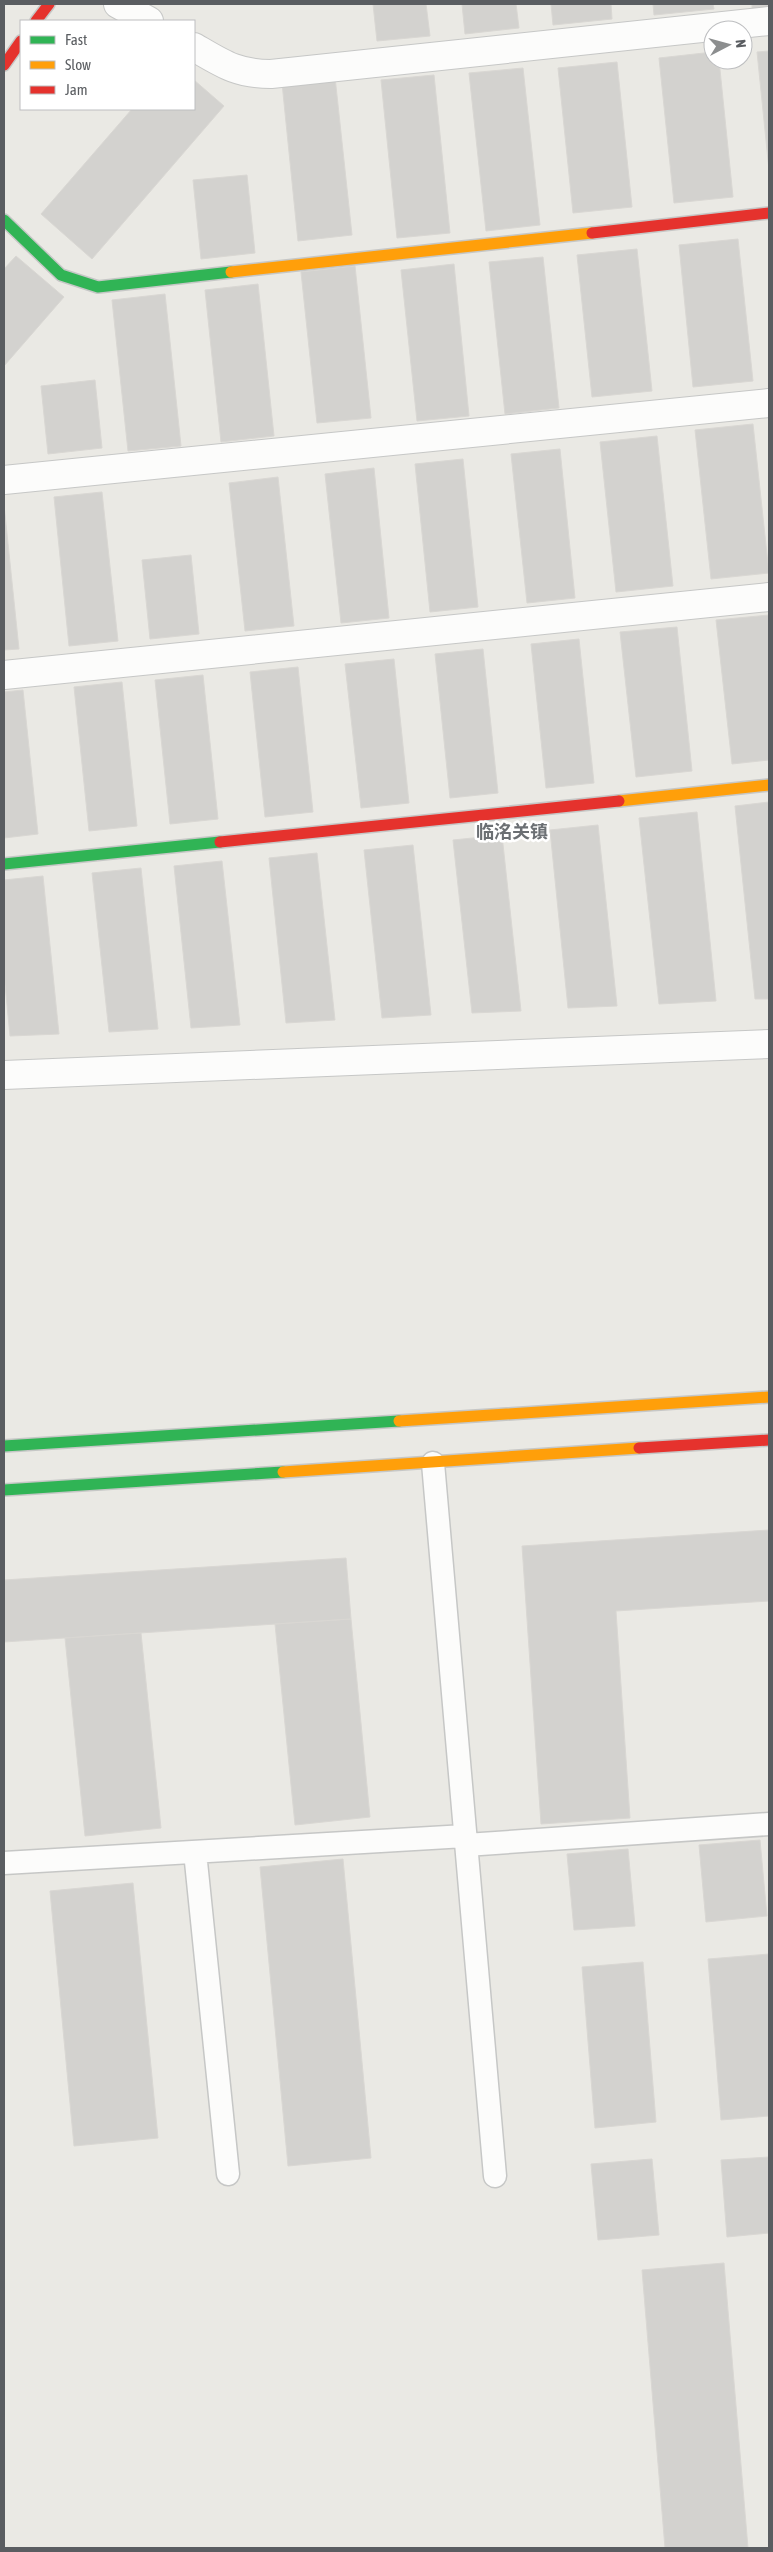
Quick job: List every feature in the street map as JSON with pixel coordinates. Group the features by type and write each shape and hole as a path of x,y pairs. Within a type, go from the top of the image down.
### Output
{"street":[{"path":"37,20 49,4"},
{"path":"118,4 147,20"},
{"path":"195,48 233,69 255,74 271,74 769,21"},
{"path":"4,65 20,42"},
{"path":"4,220 61,274 84,284 98,286 769,212"},
{"path":"4,480 769,403"},
{"path":"4,675 769,597"},
{"path":"4,864 769,785"},
{"path":"4,1075 769,1044"},
{"path":"4,1446 769,1397"},
{"path":"4,1490 769,1440"}],"lane":[{"path":"433,1463 494,2176"},
{"path":"4,1863 195,1852 466,1841 769,1824"},
{"path":"195,1852 228,2174"}],"building":[{"path":"373,4 426,4 430,36 377,41"},
{"path":"462,4 516,4 519,28 465,34"},
{"path":"551,4 611,4 612,19 553,25"},
{"path":"653,4 713,4 714,9 654,15"},
{"path":"752,4 769,4 769,7 752,9"},
{"path":"769,51 769,170 757,52"},
{"path":"703,53 703,70 720,70 733,197 674,203 659,58"},
{"path":"617,62 632,207 573,213 558,68"},
{"path":"523,68 540,225 486,231 469,73"},
{"path":"434,75 450,233 397,238 381,80"},
{"path":"335,77 352,235 298,241 282,83"},
{"path":"195,81 224,106 92,259 41,214 131,110 195,110"},
{"path":"247,175 255,253 201,259 193,180"},
{"path":"738,239 753,381 693,387 679,245"},
{"path":"637,249 652,391 592,397 577,255"},
{"path":"16,256 64,297 4,366 4,269"},
{"path":"543,257 559,408 505,414 489,262"},
{"path":"454,264 469,416 417,421 401,270"},
{"path":"355,266 371,418 317,423 301,272"},
{"path":"258,284 274,436 221,442 205,290"},
{"path":"165,294 181,446 128,451 112,300"},
{"path":"95,380 102,448 48,454 41,386"},
{"path":"753,424 769,573 711,579 695,430"},
{"path":"657,436 673,586 616,592 600,442"},
{"path":"560,449 575,598 527,603 511,454"},
{"path":"463,459 478,607 430,612 415,464"},
{"path":"374,468 389,618 341,623 325,474"},
{"path":"278,477 294,626 245,631 229,483"},
{"path":"102,492 118,641 69,646 54,497"},
{"path":"4,505 19,649 4,650"},
{"path":"191,555 199,634 150,639 142,560"},
{"path":"769,615 769,760 732,764 716,620"},
{"path":"677,627 692,771 636,777 620,632"},
{"path":"579,639 594,783 546,788 531,644"},
{"path":"483,649 498,793 450,798 435,654"},
{"path":"394,659 409,803 361,808 345,664"},
{"path":"298,667 313,812 265,817 250,672"},
{"path":"203,675 218,819 170,824 155,680"},
{"path":"122,682 137,826 89,831 74,687"},
{"path":"23,690 38,834 4,838 4,692"},
{"path":"769,802 769,999 755,999 735,806"},
{"path":"697,812 716,1001 659,1004 639,818"},
{"path":"598,825 617,1006 568,1008 550,830"},
{"path":"502,835 521,1011 472,1013 453,840"},
{"path":"413,845 431,1015 382,1018 364,850"},
{"path":"317,853 335,1020 286,1023 269,858"},
{"path":"222,861 240,1025 191,1028 174,866"},
{"path":"141,868 158,1029 109,1032 92,873"},
{"path":"43,876 59,1034 10,1036 4,974 4,880"},
{"path":"769,1530 769,1601 616,1611 630,1818 541,1824 522,1546"},
{"path":"346,1558 351,1619 4,1642 4,1580"},
{"path":"351,1619 370,1817 295,1825 275,1624"},
{"path":"141,1633 161,1828 85,1836 65,1638"},
{"path":"760,1840 767,1916 706,1922 699,1845"},
{"path":"628,1849 635,1926 574,1930 567,1854"},
{"path":"343,1859 371,2158 288,2166 260,1867"},
{"path":"133,1883 158,2138 74,2146 50,1891"},
{"path":"769,1954 769,2116 721,2120 708,1959"},
{"path":"643,1962 656,2122 595,2128 582,1967"},
{"path":"769,2157 769,2233 727,2237 721,2160"},
{"path":"652,2159 659,2235 598,2240 591,2164"},
{"path":"724,2263 748,2548 665,2548 642,2270"}],"traffic: fast":[{"path":"4,220 61,275 98,287 231,272"},
{"path":"4,864 220,842"},
{"path":"4,1446 399,1421"},
{"path":"4,1490 283,1472"}],"traffic: slow":[{"path":"231,272 592,233"},
{"path":"619,801 769,785"},
{"path":"399,1421 769,1397"},
{"path":"283,1472 639,1448"}],"traffic: jam":[{"path":"37,20 49,4"},
{"path":"4,65 20,42"},
{"path":"592,233 769,213"},
{"path":"220,842 619,801"},
{"path":"639,1448 769,1440"}],"district":[{"name":"临洺关镇","path":"512,832"}]}
